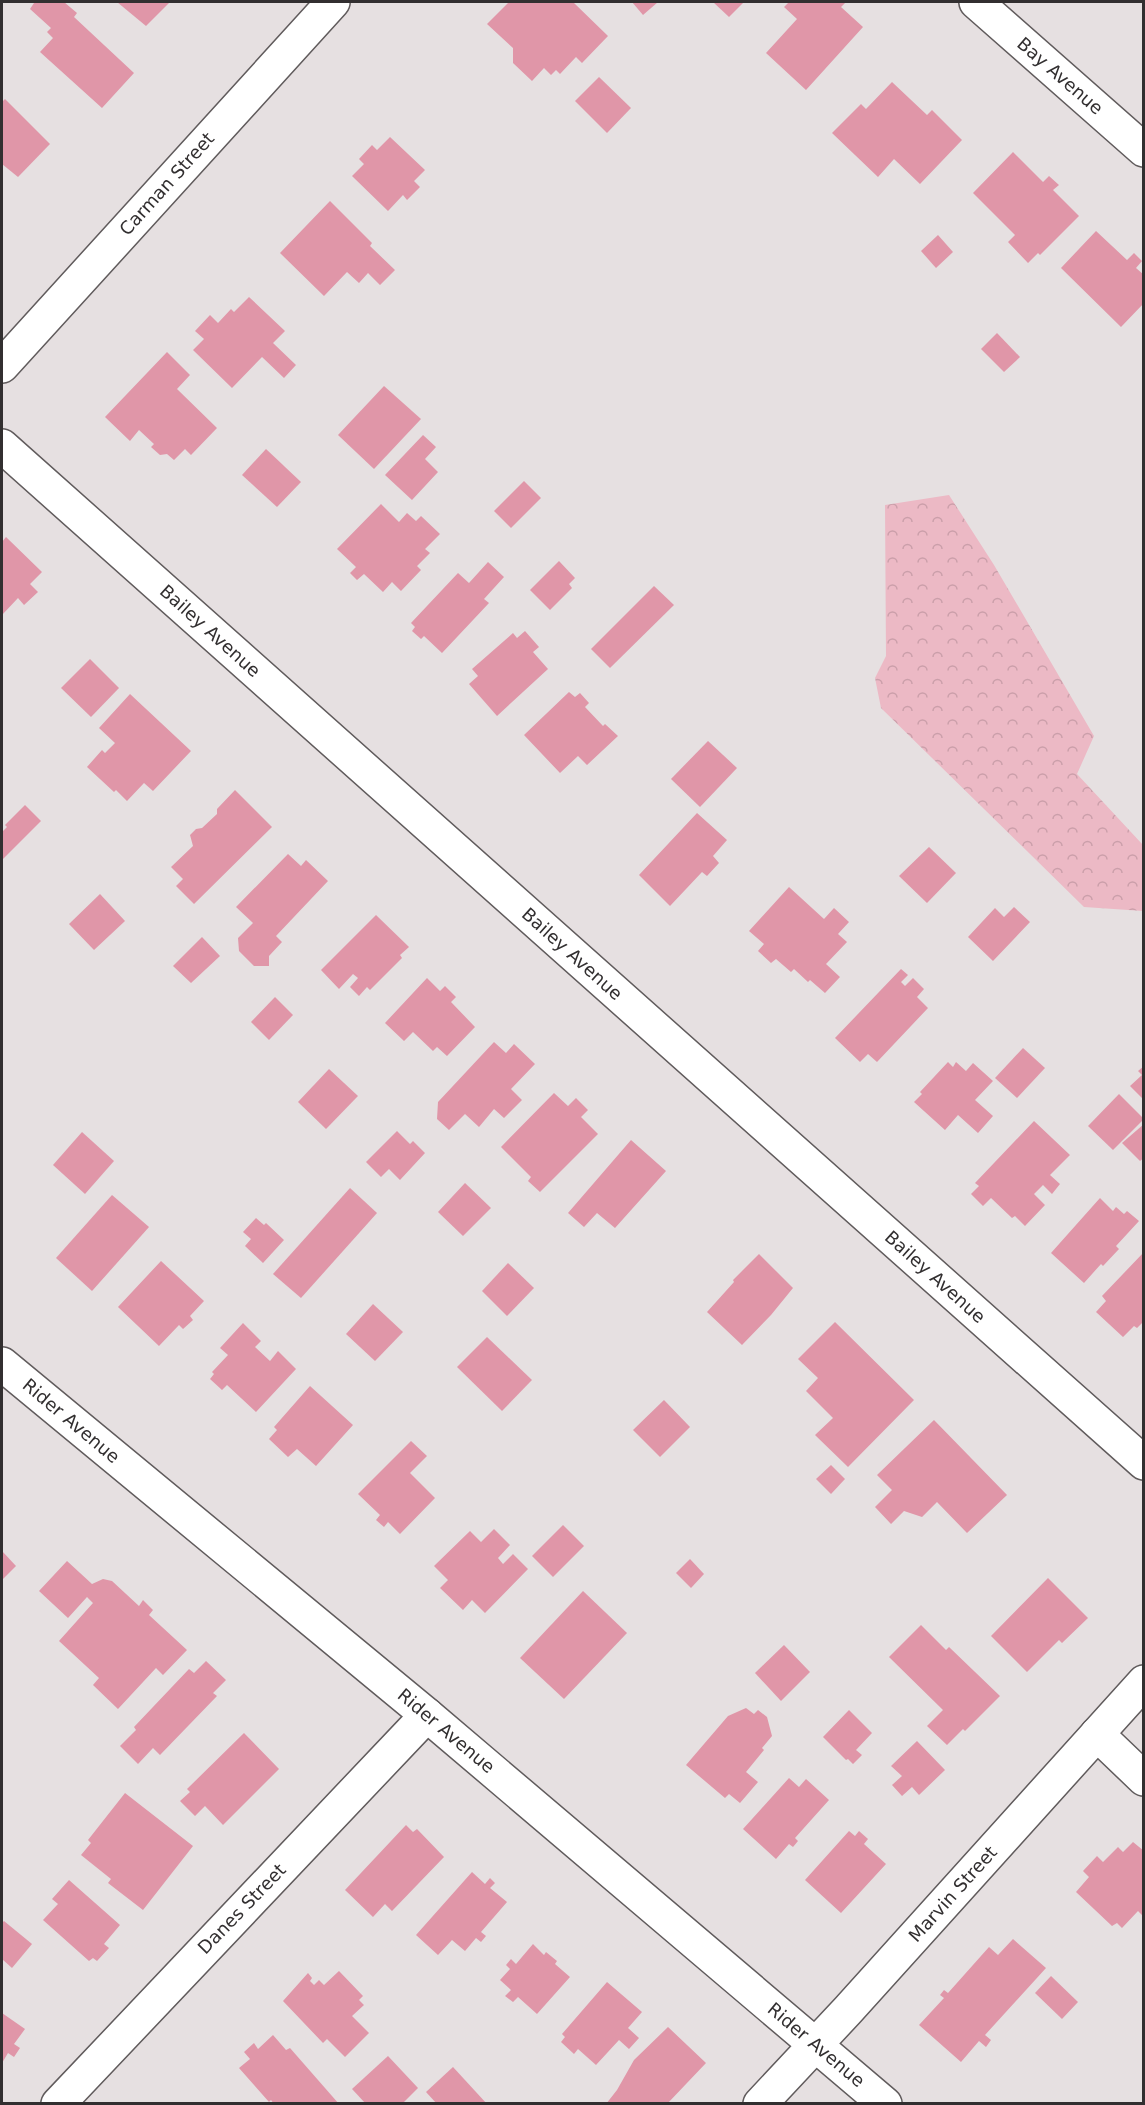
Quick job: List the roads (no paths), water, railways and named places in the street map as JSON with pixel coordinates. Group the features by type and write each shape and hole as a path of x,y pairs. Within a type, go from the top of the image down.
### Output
{"street":[{"name":"Carman Street","path":"2,366 333,2"},
{"name":"Bay Avenue","path":"976,2 1143,150"},
{"name":"Bailey Avenue","path":"2,446 1143,1462"},
{"name":"Rider Avenue","path":"2,1364 427,1715 885,2103"},
{"name":"Marvin Street","path":"760,2103 816,2045 1143,1682"},
{"name":"Danes Street","path":"58,2103 427,1715"},
{"path":"1097,1734 1143,1779"}]}
